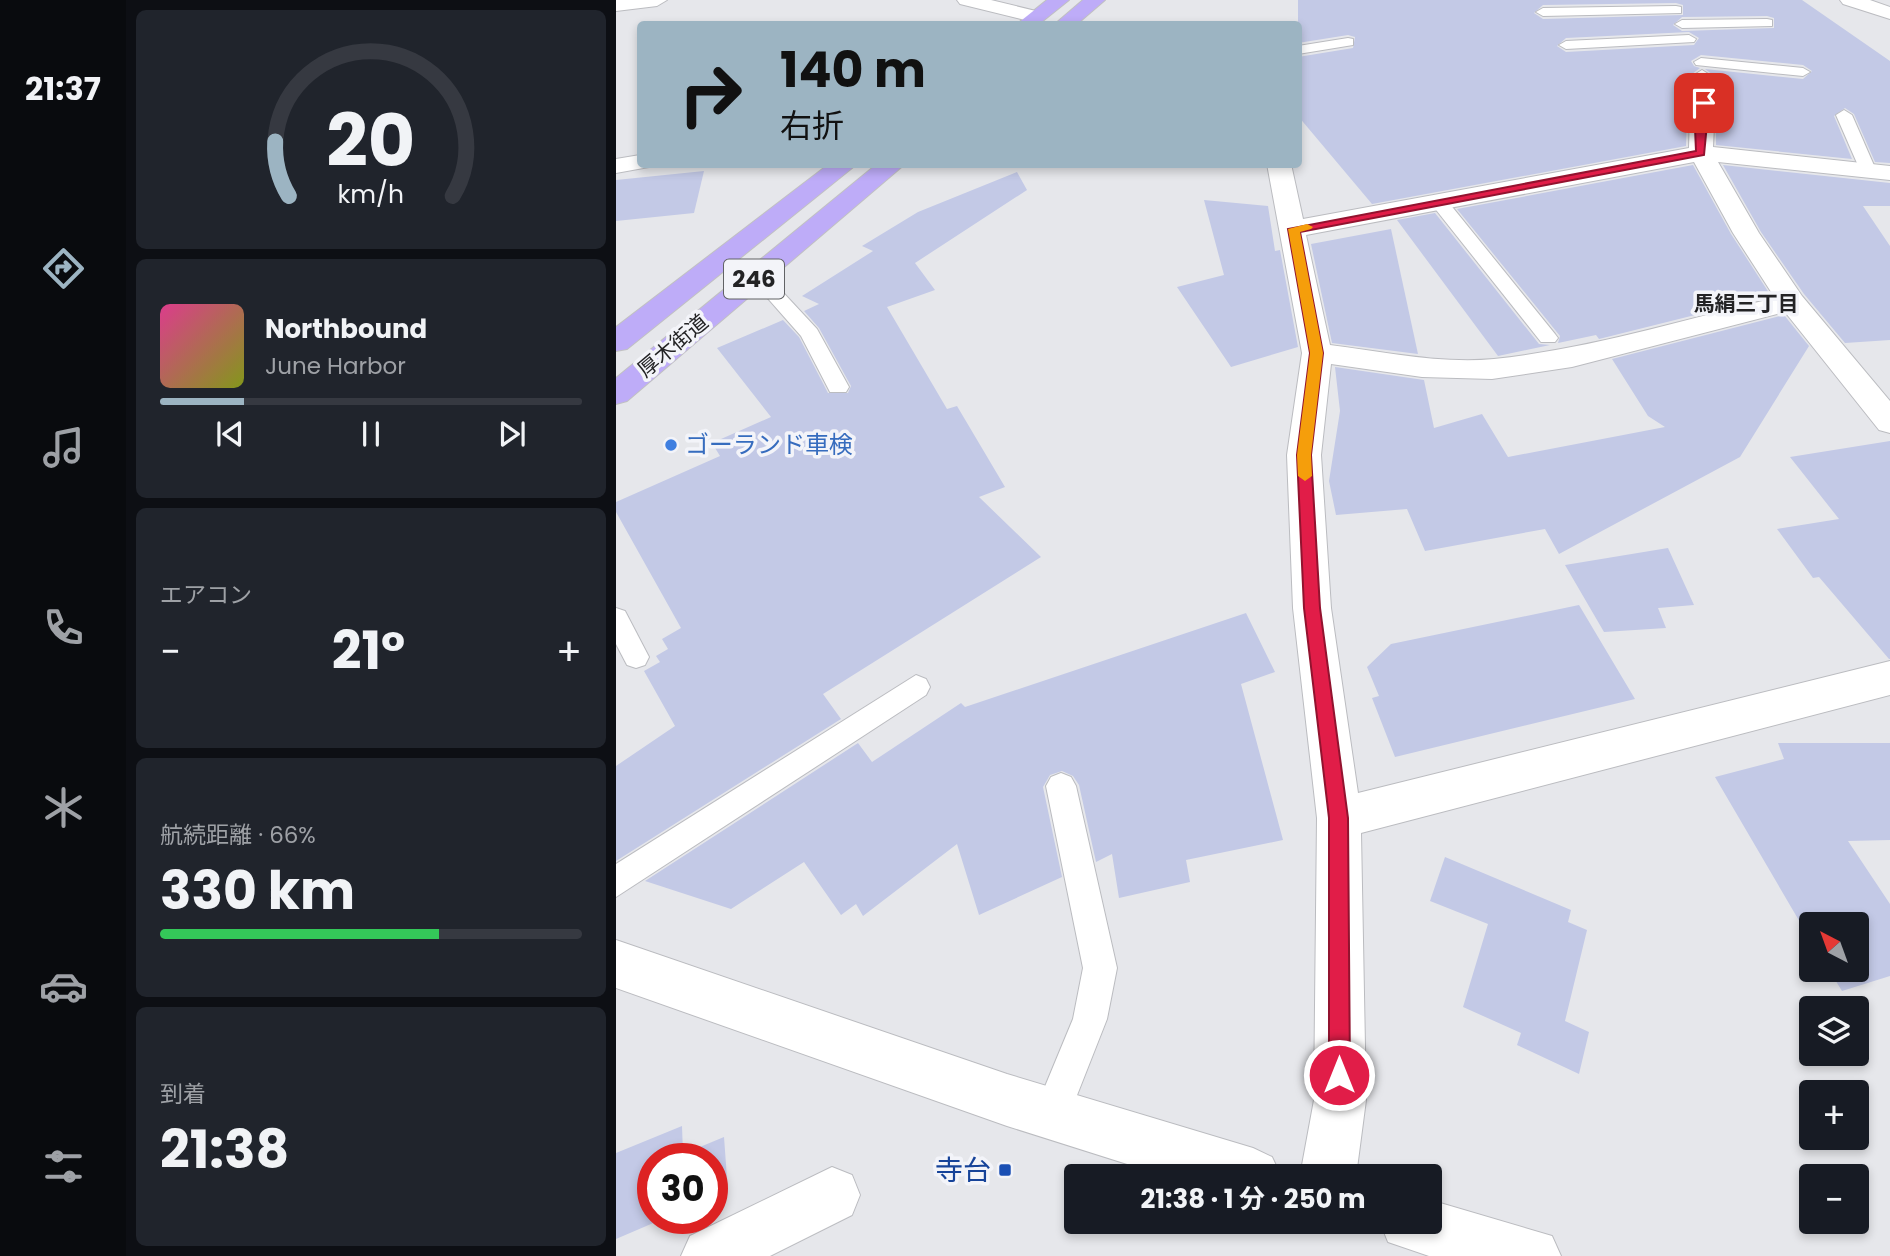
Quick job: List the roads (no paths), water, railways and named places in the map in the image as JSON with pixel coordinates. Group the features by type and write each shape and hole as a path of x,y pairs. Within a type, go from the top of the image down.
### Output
{"highway":[{"path":"1032,21 1059,0"},
{"path":"1069,21 1095,0"},
{"name":"厚木街道","path":"616,342 840,168"},
{"name":"厚木街道","path":"616,394 888,168"}],"street":[{"path":"616,5 657,0"},
{"path":"967,0 1032,21"},
{"path":"1850,0 1890,13"},
{"path":"1702,69 1704,103 1700,128 1701,153 1746,233 1792,302 1890,422"},
{"path":"1294,229 1701,153 1879,171"},
{"path":"616,166 637,162"},
{"path":"1280,168 1317,353 1304,455 1312,608 1339,818 1340,1100 1330,1164"},
{"path":"1317,353 1422,367 1492,369 1572,357 1792,302"},
{"path":"1339,818 1890,678"},
{"path":"616,964 1052,1113 1215,1164"},
{"path":"710,1256 832,1195"},
{"path":"1442,1231 1532,1256"}],"lane":[{"path":"1542,12 1673,5 1702,69 1803,72"},
{"path":"1682,24 1767,23"},
{"path":"1566,45 1689,39"},
{"path":"1302,49 1348,43"},
{"path":"1844,116 1879,171"},
{"path":"1438,202 1548,338"},
{"path":"758,276 810,333 838,387"},
{"path":"616,618 636,657"},
{"path":"616,881 916,687"},
{"path":"1052,1113 1090,1019 1100,968 1061,786"}],"place":[{"name":"ゴーランド車検","path":"671,445"},
{"name":"寺台","path":"1005,1170"}],"district":[{"name":"馬絹三丁目","path":"1746,304"}]}
